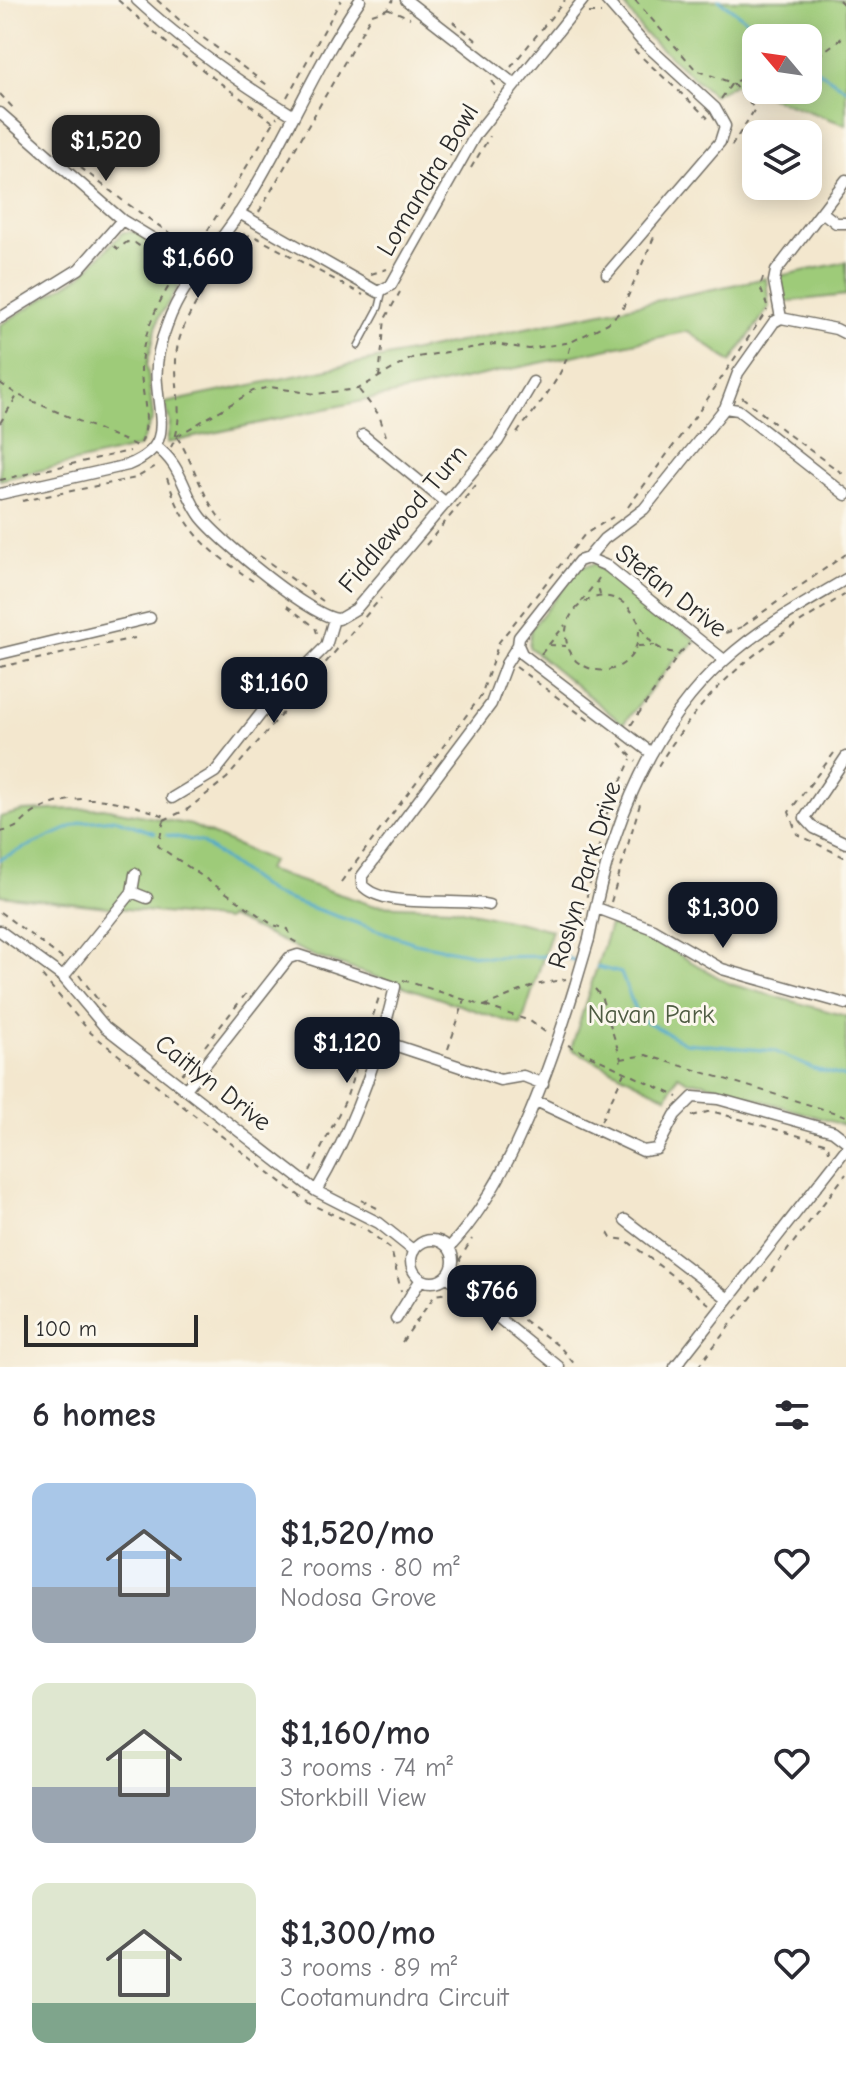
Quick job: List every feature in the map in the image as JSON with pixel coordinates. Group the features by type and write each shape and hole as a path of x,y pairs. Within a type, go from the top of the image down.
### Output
{"street":[{"path":"137,0 170,30 241,84 294,116"},
{"path":"0,494 128,465 144,457 155,446 163,423 157,384 162,339 174,308 239,213 360,0"},
{"path":"406,0 514,84"},
{"name":"Lomandra Bowl","path":"239,213 378,292 383,290 391,285 476,134 583,0"},
{"path":"606,0 641,40 715,108 725,126 720,142 607,274"},
{"path":"0,113 122,220 200,267"},
{"path":"781,318 774,281 776,271 846,180"},
{"path":"822,212 836,223 846,223"},
{"path":"0,318 79,269 122,220"},
{"path":"588,558 599,545 644,509 725,408 731,389 774,322 781,318 836,329 846,334"},
{"name":"Fiddlewood Turn","path":"155,446 173,461 190,500 214,533 304,603 334,619 345,618 356,609 498,441 533,382"},
{"path":"725,408 738,410 846,495"},
{"path":"363,435 446,503"},
{"name":"Stefan Drive","path":"489,905 466,899 385,899 368,892 362,885 362,876 491,704 519,637 579,561 588,558 607,566 724,660"},
{"name":"Roslyn Park Drive","path":"449,1248 467,1229 492,1187 536,1101 561,1042 571,982 589,939 631,790 650,752 724,660 755,636 846,579"},
{"path":"0,654 150,618"},
{"path":"172,798 215,772 270,702 326,646 334,619"},
{"path":"518,645 535,663 650,752"},
{"path":"846,757 805,818 814,828 846,843"},
{"path":"63,977 132,892 135,874"},
{"path":"132,892 147,898"},
{"path":"597,908 653,929 722,969 846,1004"},
{"name":"Caitlyn Drive","path":"0,931 63,977 105,1027 189,1085 316,1191 379,1223 414,1251"},
{"path":"189,1085 289,958 298,955 389,983 382,1041 346,1139 316,1191"},
{"path":"382,1041 500,1080 523,1076 543,1084"},
{"path":"536,1101 650,1152 657,1149 681,1108 693,1097 718,1099 833,1131 846,1141"},
{"path":"675,1367 723,1295 846,1149"},
{"path":"625,1220 723,1295"},
{"path":"432,1240 449,1248 453,1262 447,1276 434,1282 421,1279 412,1267 414,1251 432,1240"},
{"path":"447,1276 559,1367"},
{"path":"396,1319 421,1279"}],"lane":[{"path":"358,346 379,307 383,290"}],"path":[{"path":"157,0 183,23 273,89"},
{"path":"225,526 208,505 192,461 177,436 177,348 187,320 253,221 372,14 387,8 393,0"},
{"path":"513,65 565,0"},
{"path":"635,0 696,70 732,83"},
{"path":"839,0 846,7"},
{"path":"387,8 413,20"},
{"path":"583,15 598,12 608,16"},
{"path":"822,51 846,35"},
{"path":"631,46 708,119 732,83 742,78"},
{"path":"483,75 495,86 490,99"},
{"path":"0,94 19,115"},
{"path":"447,162 469,125"},
{"path":"467,175 490,136"},
{"path":"64,153 122,200 188,246 198,247"},
{"path":"105,240 118,249 127,242 135,243 174,270 174,278"},
{"path":"366,274 380,274 393,261"},
{"path":"626,509 702,407 769,307 762,301 760,287 765,275"},
{"path":"379,378 385,319 402,288"},
{"path":"177,436 253,391 270,387 315,394 358,389 412,358 494,344 529,349 571,342 608,323 622,310"},
{"path":"0,383 18,395 139,447 0,480"},
{"path":"358,389 379,415 390,445"},
{"path":"731,389 846,476"},
{"path":"0,423 18,395"},
{"path":"15,503 136,478 152,469"},
{"path":"454,493 464,501"},
{"path":"341,882 481,696 499,642 585,534 613,518"},
{"path":"585,534 599,545"},
{"path":"252,550 326,603"},
{"path":"714,637 742,627 846,554"},
{"path":"535,663 597,581"},
{"path":"695,637 680,653 618,742 643,766 655,772 680,730 734,669 769,640 846,594"},
{"path":"566,625 567,646 583,666 603,671 622,666 637,646 639,631 632,611 613,598 600,597 580,604"},
{"path":"742,627 755,636"},
{"path":"639,631 666,652 680,653"},
{"path":"0,667 135,638"},
{"path":"548,645 567,646"},
{"path":"637,646 657,645"},
{"path":"508,661 595,725"},
{"path":"0,832 21,828 35,812 72,798 127,802 152,811 165,816 158,846 273,925 288,929 292,940 305,948"},
{"path":"621,907 610,905 642,800"},
{"path":"0,912 71,967 107,1011"},
{"path":"303,1167 310,1171 346,1099 389,983 406,980 530,1021 561,1042 680,1099 681,1108 696,1117 711,1111 828,1144 830,1155"},
{"path":"484,1006 535,985 571,982"},
{"path":"595,989 601,996 621,1059 618,1068"},
{"path":"444,1062 465,999"},
{"path":"621,1059 646,1055 846,1116"},
{"path":"597,1129 625,1071"},
{"path":"177,1072 189,1085"},
{"path":"698,1367 846,1174"},
{"path":"360,1200 384,1214"},
{"path":"608,1233 611,1238 626,1240 710,1305 723,1295"},
{"path":"462,1276 460,1259 474,1235"},
{"path":"482,1290 560,1347 577,1367"},
{"path":"402,1342 435,1295 448,1292 458,1300"}],"green space":[{"path":"621,0 846,0 846,125 789,104 822,104 822,24 742,24 742,87 734,84 713,95 644,33"},
{"path":"123,232 136,232 180,261 184,278 159,317 147,365 153,418 139,447 0,480 0,325 82,275"},
{"path":"846,262 846,295 784,302 779,276"},
{"path":"766,278 769,307 731,362 688,331 167,443 170,423 165,403"},
{"path":"595,564 696,641 673,662 623,724 529,647 531,629 580,567"},
{"path":"103,808 191,825 272,861 266,870 372,905 453,908 552,930 521,1026 314,956 229,917 226,920 0,895 0,817 23,811"},
{"name":"Navan Park","path":"610,925 657,942 730,984 846,1016 846,1126 702,1082 690,1082 678,1075 667,1097 571,1049"}],"waterway":[{"path":"719,0 752,24"},
{"path":"822,73 846,89"},
{"path":"0,859 82,822 115,819 155,833"},
{"path":"167,835 201,842 272,894 415,943 486,957 561,956 579,962"},
{"path":"597,967 621,973 638,1017 685,1043 774,1051 814,1069 846,1077"}]}
